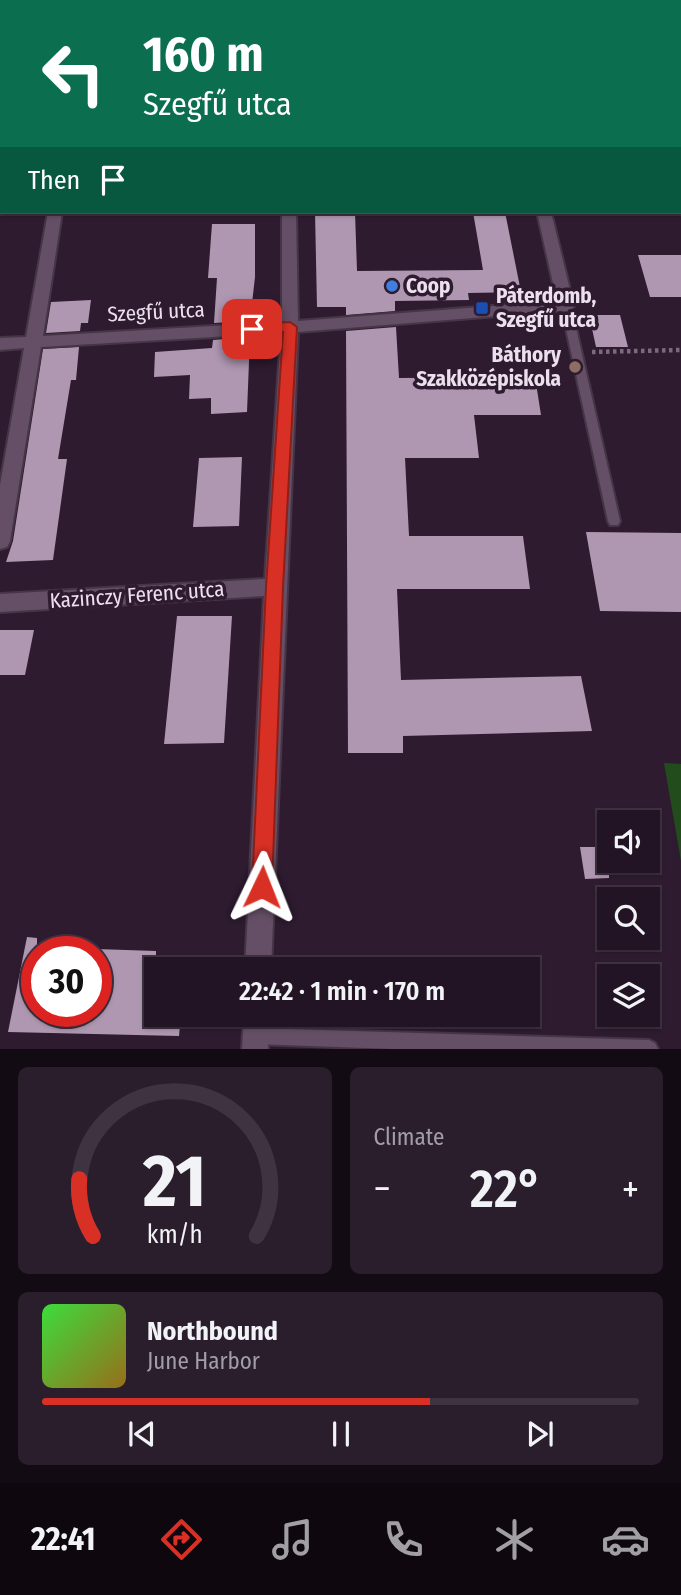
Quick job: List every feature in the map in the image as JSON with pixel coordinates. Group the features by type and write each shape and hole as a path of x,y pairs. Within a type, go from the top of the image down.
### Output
{"street":[{"path":"0,541 55,214"},
{"path":"259,957 290,327 289,214"},
{"path":"544,214 566,306"},
{"name":"Szegfű utca","path":"0,344 290,327 566,306"},
{"name":"Kazinczy Ferenc utca","path":"0,603 275,587"}],"lane":[{"path":"566,306 614,521"},
{"path":"256,1033 649,1049"}],"path":[{"path":"577,352 681,350"}],"green space":[{"path":"664,763 681,764 681,861"}],"building":[{"path":"315,214 355,214 357,271 483,270 473,214 505,214 521,292 468,293 469,300 395,301 395,311 346,315 346,307 317,307"},
{"path":"212,224 255,224 255,277 250,321 214,323 217,278 208,278"},
{"path":"638,255 681,255 681,297 650,297"},
{"path":"91,300 88,323 81,323 80,331 46,333 51,302"},
{"path":"589,315 620,315 628,347 596,347"},
{"path":"396,327 399,378 535,377 541,415 474,415 479,458 405,458 409,536 523,536 530,589 397,589 401,680 581,676 592,731 403,736 403,753 348,753 346,331"},
{"path":"250,337 247,412 211,414 211,398 189,399 190,375 154,377 155,352 212,348 213,340"},
{"path":"79,347 76,380 71,380 58,459 67,459 53,560 6,562 13,541 43,349"},
{"path":"242,457 239,526 193,527 199,458"},
{"path":"586,532 681,533 681,612 600,611"},
{"path":"177,616 232,616 224,743 164,744"},
{"path":"0,630 34,630 25,675 0,675"},
{"path":"580,847 597,847 597,873 609,873 609,878 585,879"},
{"path":"112,950 156,951 156,957 144,957 144,1027 180,1027 179,1036 8,1032 21,967 21,1027 112,1027"}],"place":[{"name":"Coop","path":"392,286"},
{"name":"Páterdomb, Szegfű utca","path":"482,308"},
{"name":"Báthory Szakközépiskola","path":"575,367"}],"route":[{"path":"252,329 290,327 262,887"}]}
